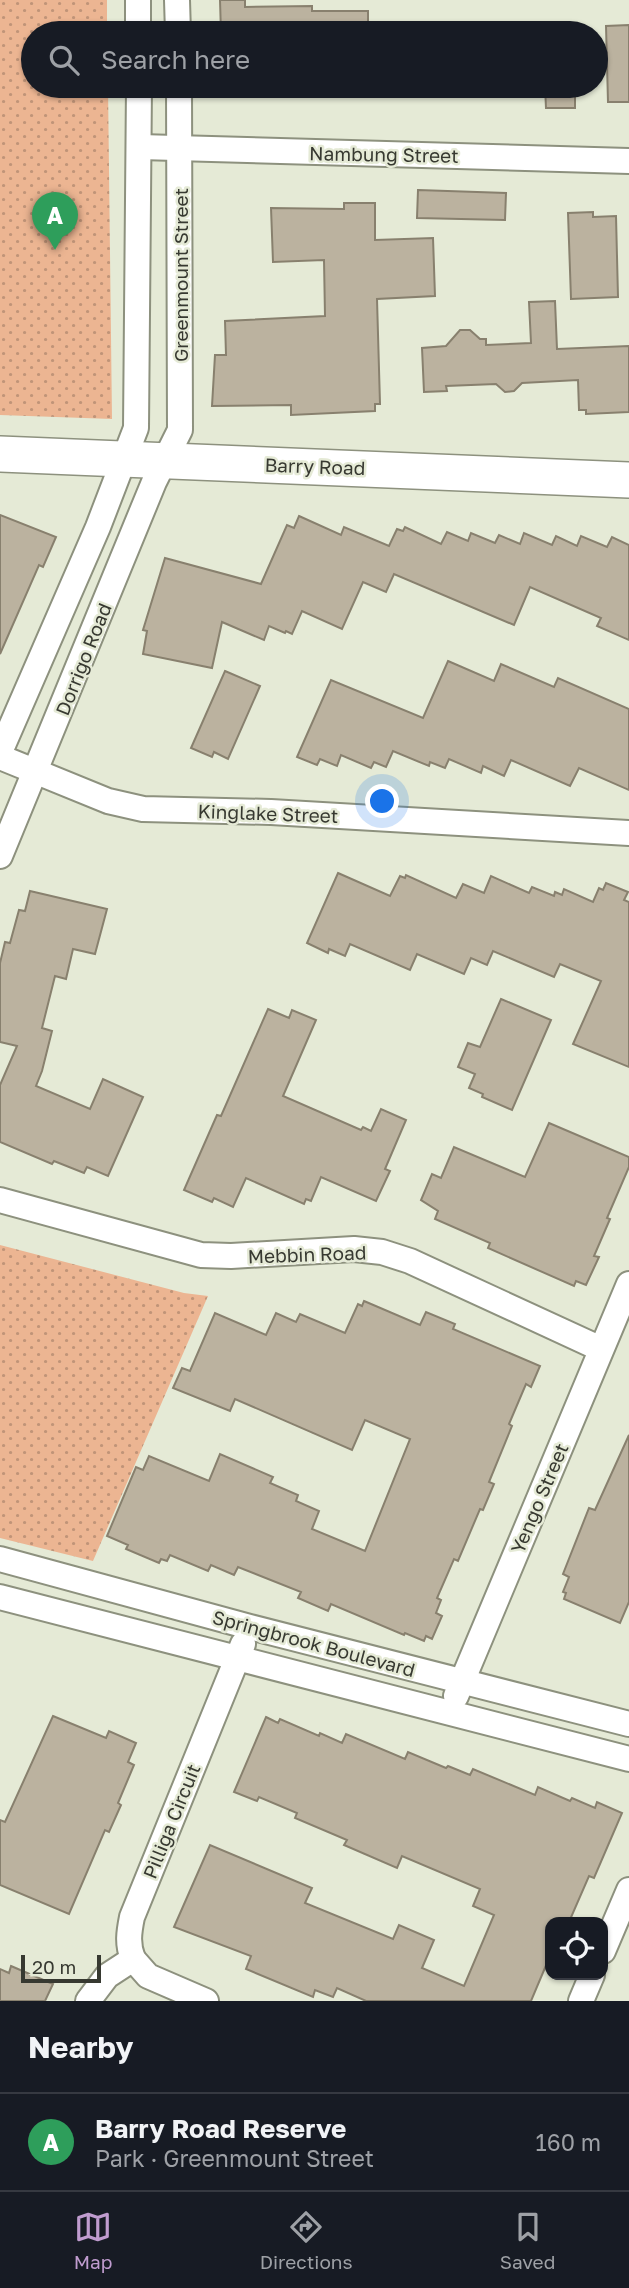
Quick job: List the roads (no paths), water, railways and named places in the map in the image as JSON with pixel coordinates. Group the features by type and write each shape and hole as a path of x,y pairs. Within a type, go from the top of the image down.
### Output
{"street":[{"path":"138,0 138,21"},
{"path":"177,0 178,21"},
{"path":"126,458 136,428 139,98"},
{"name":"Greenmount Street","path":"164,460 180,430 178,98"},
{"name":"Nambung Street","path":"140,147 629,161"},
{"name":"Barry Road","path":"0,454 629,480"},
{"name":"Dorrigo Road","path":"0,754 126,458"},
{"name":"Dorrigo Road","path":"0,856 164,460"},
{"name":"Kinglake Street","path":"0,754 108,801 144,809 271,812 629,833"},
{"name":"Mebbin Road","path":"0,1200 201,1255 232,1256 354,1249 382,1252 410,1261 601,1349"},
{"name":"Yengo Street","path":"449,1713 629,1284"},
{"name":"Springbrook Boulevard","path":"0,1559 250,1627 629,1724"},
{"name":"Springbrook Boulevard","path":"0,1597 629,1759"},
{"name":"Pilliga Circuit","path":"133,1959 128,1948 132,1917 250,1627"},
{"path":"608,1939 629,1890"},
{"path":"88,2001 107,1976 133,1959 148,1976 206,2001"},
{"path":"581,2001 590,1980"}],"place":[{"name":"Barry Road Reserve","path":"55,250"}]}
